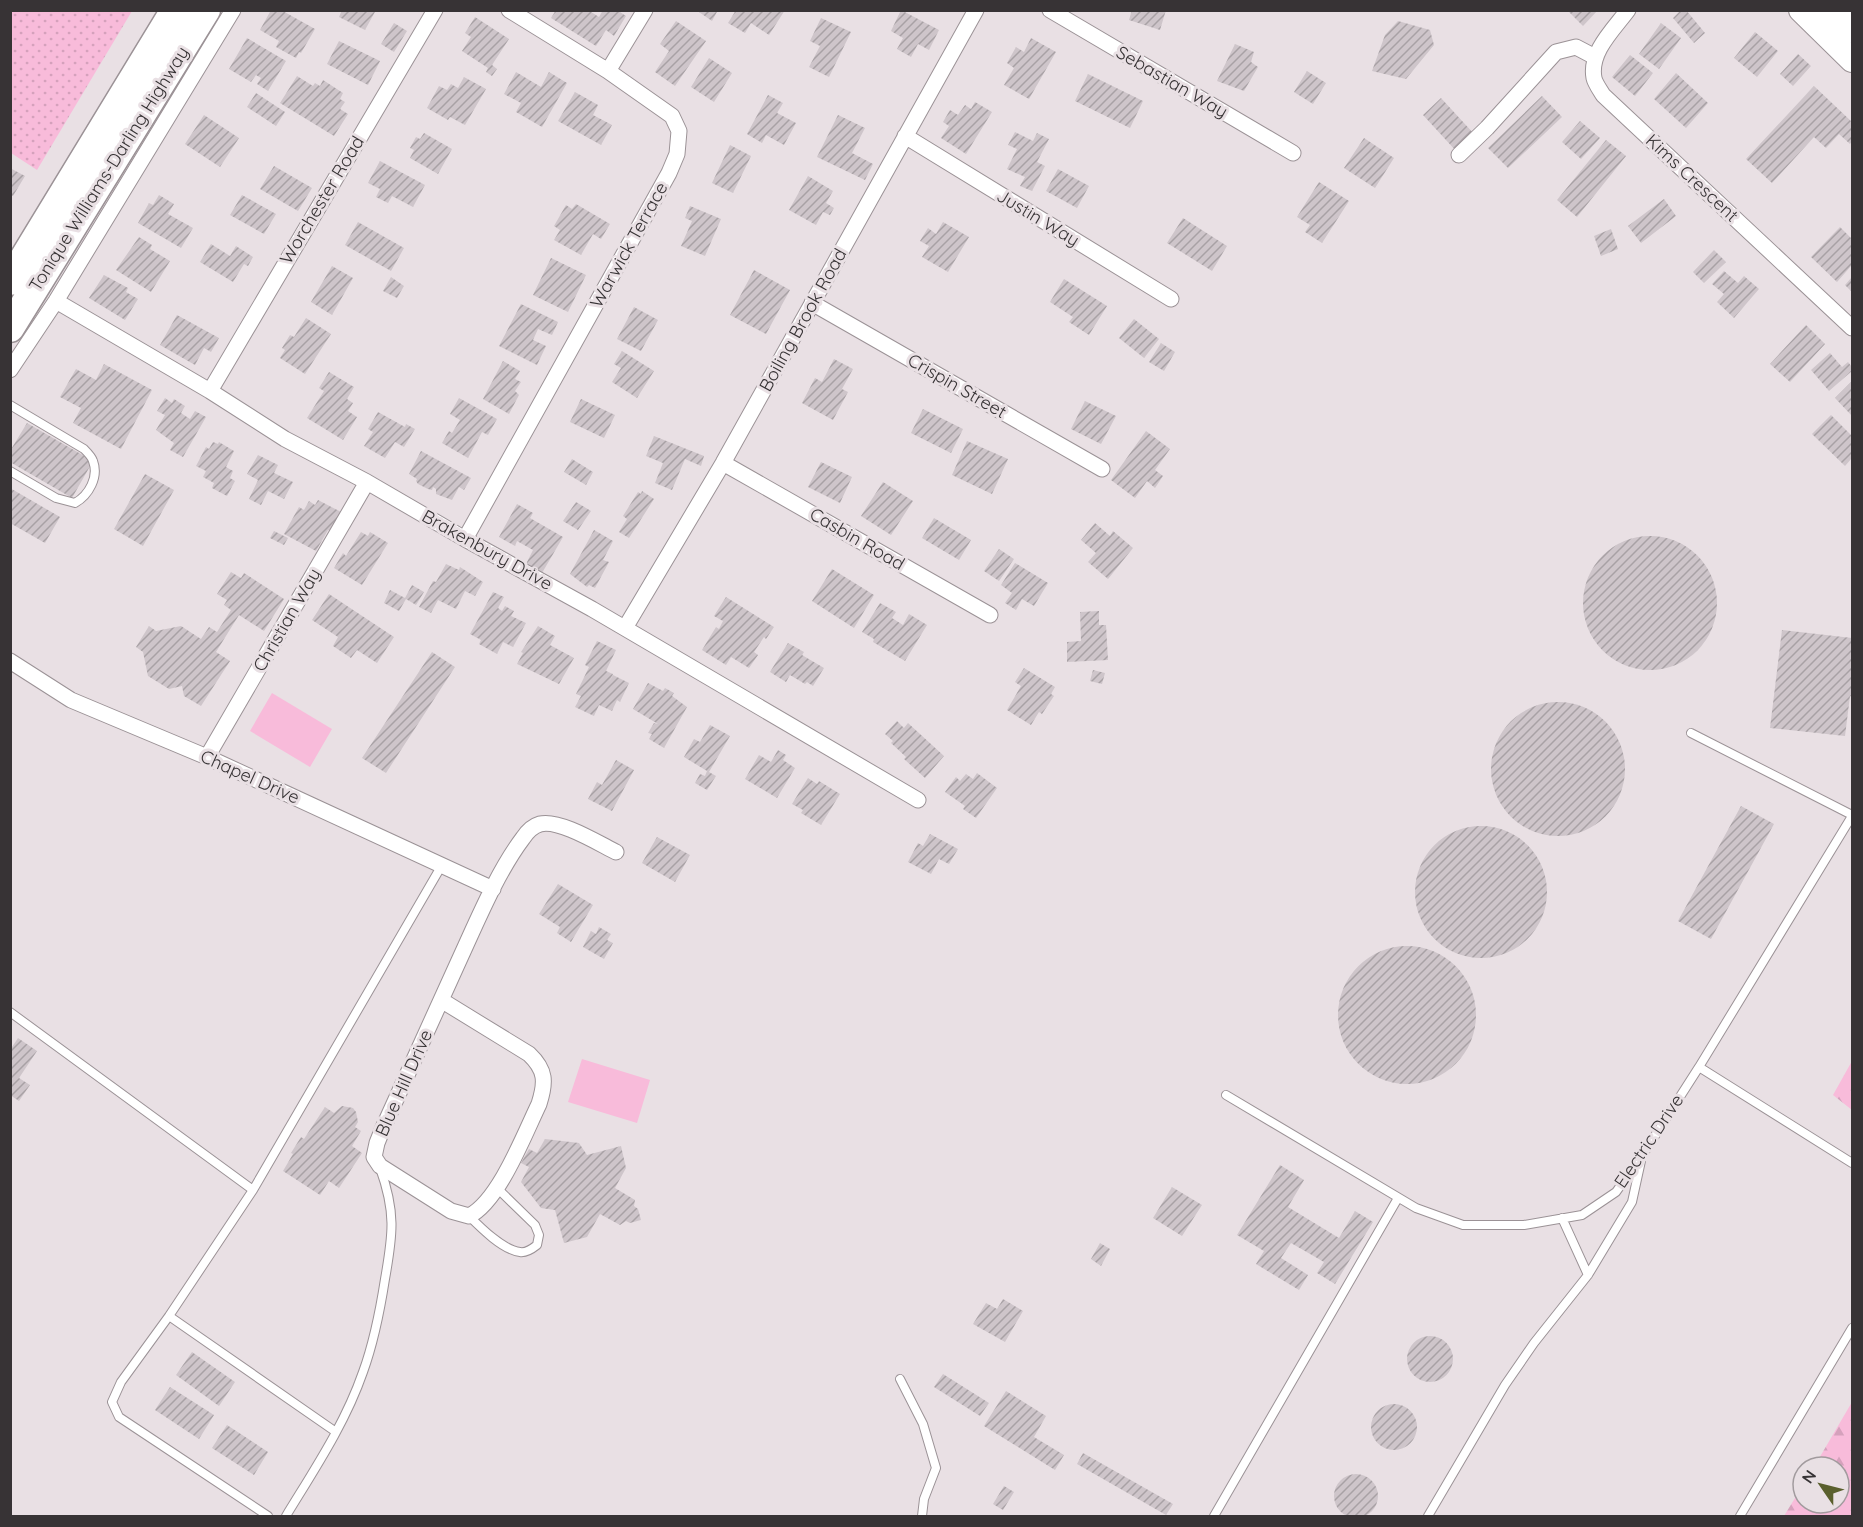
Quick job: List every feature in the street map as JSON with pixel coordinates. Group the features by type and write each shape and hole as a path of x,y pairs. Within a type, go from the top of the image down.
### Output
{"highway":[{"name":"Tonique Williams-Darling Highway","path":"10,281 175,10"},
{"name":"Tonique Williams-Darling Highway","path":"10,328 206,10"}],"main road":[{"path":"1801,10 1852,60"},
{"path":"1832,10 1852,30"}],"street":[{"path":"10,370 56,301 233,10"},
{"name":"Worchester Road","path":"210,391 435,10"},
{"name":"Warwick Terrace","path":"465,539 669,173 677,154 679,131 672,116 608,71 509,10"},
{"path":"608,71 645,10"},
{"name":"Boiling Brook Road","path":"625,628 723,463 976,10"},
{"name":"Sebastian Way","path":"1050,10 1293,153"},
{"path":"1459,155 1487,128 1556,52 1576,48 1595,57 1606,38 1629,10"},
{"name":"Kims Crescent","path":"1595,57 1594,79 1603,95 1852,328"},
{"name":"Justin Way","path":"905,136 1171,299"},
{"name":"Brakenbury Drive","path":"56,301 210,391 285,439 367,482 625,628 918,800"},
{"name":"Crispin Street","path":"812,303 1102,469"},
{"name":"Casbin Road","path":"723,463 990,615"},
{"name":"Christian Way","path":"207,758 367,482"},
{"name":"Chapel Drive","path":"10,661 71,700 207,758 493,889"},
{"name":"Blue Hill Drive","path":"380,1167 374,1157 377,1143 493,889 521,840 538,824 549,823 562,826 616,852"},
{"path":"380,1167 451,1211 469,1216 479,1211 497,1188 539,1104 543,1091 543,1076 539,1064 528,1054 441,1000"}],"lane":[{"path":"10,405 84,449 93,460 94,474 92,484 83,498 75,503 56,498 10,471"},
{"path":"1691,733 1852,816"},
{"name":"Electric Drive","path":"1226,1095 1416,1208 1463,1225 1524,1225 1582,1215 1616,1192 1642,1156 1700,1067 1852,816"},
{"path":"268,1516 119,1418 112,1402 121,1382 169,1316 253,1190 442,865"},
{"path":"10,1012 253,1190"},
{"path":"1700,1067 1852,1163"},
{"path":"1428,1516 1504,1385 1588,1275 1632,1202 1642,1156"},
{"path":"286,1516 336,1432 363,1373 382,1303 393,1214 380,1167"},
{"path":"469,1216 486,1233 508,1248 521,1253 537,1245 539,1235 535,1225 497,1188"},
{"path":"1214,1516 1398,1198"},
{"path":"1562,1218 1588,1275"},
{"path":"169,1316 336,1432"},
{"path":"1740,1516 1852,1328"},
{"path":"900,1379 924,1424 936,1468 924,1499 922,1516"}],"green space":[{"path":"10,11 132,11 37,170 11,153"},
{"path":"272,693 332,729 310,767 250,731"},
{"path":"582,1059 650,1080 637,1123 568,1102"},
{"path":"1852,1061 1852,1110 1833,1095"},
{"path":"1852,1402 1852,1516 1784,1516 1791,1505 1791,1515 1851,1515 1851,1455 1821,1455"}],"building":[{"path":"271,10 281,10 315,29 296,58 276,47 279,41 260,30"},
{"path":"342,10 376,10 365,30 339,17"},
{"path":"556,10 588,10 599,17 603,10 617,10 626,16 614,36 606,30 596,46 551,18"},
{"path":"696,10 718,10 712,21"},
{"path":"736,10 785,10 769,35 751,23 745,33 728,23"},
{"path":"901,10 939,30 929,50 918,44 911,57 897,49 903,38 891,31"},
{"path":"1132,10 1166,10 1160,30 1129,20"},
{"path":"1567,10 1598,10 1583,26"},
{"path":"1681,10 1686,10 1705,33 1694,43 1673,18"},
{"path":"475,17 509,39 492,65 497,69 492,76 486,72 488,68 462,51 471,37 465,33"},
{"path":"821,18 851,32 829,77 809,67 820,46 810,41"},
{"path":"676,21 706,41 675,86 655,72 669,51 660,44"},
{"path":"1398,21 1430,30 1434,45 1406,79 1372,71 1385,35"},
{"path":"394,23 407,31 394,52 381,44"},
{"path":"1661,23 1681,38 1659,69 1639,54"},
{"path":"1755,32 1778,51 1757,77 1734,58"},
{"path":"247,38 286,61 268,91 257,84 261,78 256,75 251,82 229,69"},
{"path":"1031,38 1056,52 1029,99 1004,85 1014,68 1007,63 1016,47 1024,52"},
{"path":"339,41 380,61 368,85 327,64"},
{"path":"1235,44 1254,52 1251,62 1258,67 1244,91 1217,81"},
{"path":"1798,54 1811,66 1793,86 1780,74"},
{"path":"1630,55 1653,73 1635,96 1612,77"},
{"path":"709,58 732,73 714,102 691,87"},
{"path":"1307,71 1326,83 1313,104 1294,92"},
{"path":"516,72 541,87 549,72 567,83 542,127 516,112 521,103 504,94"},
{"path":"1676,73 1708,103 1686,128 1654,99"},
{"path":"1088,74 1143,101 1130,128 1075,101"},
{"path":"297,76 313,86 315,83 320,86 323,80 343,93 340,99 345,102 340,109 348,114 334,136 280,103"},
{"path":"464,77 486,89 465,125 450,117 448,120 427,108 439,86 447,90 451,84 458,88"},
{"path":"1814,86 1852,122 1852,141 1850,144 1839,134 1826,148 1814,137 1772,183 1746,159"},
{"path":"575,92 598,105 593,115 612,125 601,145 558,121"},
{"path":"256,93 285,112 276,126 247,107"},
{"path":"768,95 783,103 777,113 796,123 784,145 766,135 762,143 747,134"},
{"path":"1542,96 1562,117 1508,168 1488,148"},
{"path":"1441,98 1475,135 1457,152 1423,115"},
{"path":"975,102 992,112 966,154 941,138 949,126 943,122 950,110 958,115 965,105 971,109"},
{"path":"204,115 239,138 220,167 185,144"},
{"path":"838,115 865,128 852,153 873,164 865,180 817,157"},
{"path":"1580,121 1600,138 1581,159 1562,142"},
{"path":"1015,132 1033,141 1037,133 1049,139 1037,162 1045,166 1032,191 1020,186 1025,177 1007,169 1017,149 1008,145"},
{"path":"424,133 452,149 438,174 410,158 414,150 410,148 416,137 420,139"},
{"path":"1364,138 1394,158 1375,188 1344,168"},
{"path":"1606,140 1626,156 1577,217 1557,200"},
{"path":"730,145 751,156 733,193 712,183"},
{"path":"380,161 425,185 413,207 392,196 388,203 376,197 380,189 368,183"},
{"path":"274,166 312,188 298,211 260,189"},
{"path":"10,168 25,176 13,196 10,195"},
{"path":"1058,169 1089,186 1077,208 1046,191"},
{"path":"808,176 833,191 826,203 834,208 830,215 823,212 816,225 789,210"},
{"path":"1319,182 1349,201 1322,243 1305,232 1310,225 1297,217"},
{"path":"159,195 174,204 168,214 193,228 181,248 138,223 149,203 153,205"},
{"path":"242,195 276,214 264,234 230,215"},
{"path":"1664,199 1676,216 1641,243 1628,226"},
{"path":"576,204 610,224 601,239 593,234 581,255 554,240 560,230 554,226 566,205 572,209"},
{"path":"690,206 721,219 705,256 681,246 692,221 685,218"},
{"path":"1183,218 1227,246 1212,271 1167,243"},
{"path":"358,222 404,248 391,271 345,245"},
{"path":"943,222 969,237 948,272 922,257 929,246 920,241 928,228 936,234"},
{"path":"1840,227 1852,239 1852,265 1837,282 1811,257"},
{"path":"1611,229 1618,249 1601,256 1594,236"},
{"path":"139,237 152,245 150,249 170,261 151,292 116,270"},
{"path":"211,244 230,256 236,246 253,257 248,266 244,264 233,282 200,262"},
{"path":"1714,250 1726,262 1704,283 1693,272"},
{"path":"551,258 586,275 568,312 533,295"},
{"path":"332,266 353,278 332,315 311,302"},
{"path":"754,270 790,290 766,334 730,315"},
{"path":"1724,271 1738,283 1744,276 1759,289 1734,318 1717,302 1724,294 1712,284"},
{"path":"104,275 128,288 126,292 138,299 125,320 89,298"},
{"path":"391,277 404,286 397,298 383,291"},
{"path":"1852,277 1852,292 1845,285"},
{"path":"1064,279 1107,306 1089,335 1069,322 1073,317 1050,302"},
{"path":"521,304 558,322 552,335 538,329 533,340 546,346 537,365 499,346"},
{"path":"634,307 658,320 641,351 617,339"},
{"path":"177,315 219,338 211,352 204,348 195,365 160,345"},
{"path":"306,318 331,334 305,374 280,358 285,350 282,348 290,335 294,337"},
{"path":"1134,319 1159,339 1144,358 1119,338"},
{"path":"1806,325 1825,344 1790,382 1770,364"},
{"path":"1161,343 1175,352 1164,371 1149,362"},
{"path":"622,351 654,371 637,398 612,382 621,368 614,364"},
{"path":"1830,353 1842,367 1848,362 1852,371 1829,391 1811,370"},
{"path":"834,359 853,369 842,389 848,392 833,420 802,403 815,378 822,382"},
{"path":"503,361 520,371 515,379 521,382 515,391 519,395 509,414 483,399"},
{"path":"104,364 152,390 121,449 73,423 81,408 60,397 76,369 96,380"},
{"path":"329,372 354,387 347,399 353,403 348,411 357,417 343,440 307,418 324,391 319,388"},
{"path":"1852,381 1852,416 1835,398"},
{"path":"165,398 172,403 174,399 185,406 181,413 190,419 195,411 206,417 183,457 170,450 174,443 156,430 165,415 157,411"},
{"path":"459,398 497,419 488,435 482,432 468,458 442,443 449,431 452,433 460,420 450,414"},
{"path":"581,399 615,415 604,438 570,422"},
{"path":"1085,401 1116,416 1101,444 1071,429"},
{"path":"923,409 963,429 951,453 911,433"},
{"path":"378,412 405,427 406,424 415,429 404,447 395,442 385,458 364,446 373,432 368,429"},
{"path":"1831,415 1852,436 1852,458 1845,466 1812,434"},
{"path":"27,423 93,461 72,498 10,462 10,451"},
{"path":"1146,431 1170,449 1155,470 1163,476 1155,488 1147,481 1135,498 1111,480"},
{"path":"654,436 704,456 701,466 685,459 672,490 655,483 663,463 646,456"},
{"path":"967,441 1008,459 992,494 952,475"},
{"path":"213,442 218,444 219,442 234,451 226,467 233,471 230,478 235,481 227,496 212,488 214,483 203,477 206,471 196,466 206,447 209,449"},
{"path":"421,451 471,478 464,490 459,487 452,500 436,494 436,489 433,487 432,490 418,484 417,479 409,474"},
{"path":"258,455 278,465 274,473 293,482 284,499 268,491 261,505 249,499 258,480 247,474"},
{"path":"572,459 593,472 586,485 564,472"},
{"path":"821,462 852,477 840,503 808,487"},
{"path":"145,474 174,490 143,546 114,529"},
{"path":"883,482 913,501 891,535 861,516"},
{"path":"10,488 60,517 45,543 10,523"},
{"path":"642,491 654,499 629,538 619,532 627,519 623,516 638,492 641,494"},
{"path":"318,500 343,513 333,532 328,530 316,551 284,534 299,507 304,510 309,501 315,505"},
{"path":"576,502 591,511 578,530 563,521"},
{"path":"517,504 533,513 530,518 563,537 542,573 526,564 533,550 517,541 515,546 499,537"},
{"path":"934,518 971,540 959,560 922,538"},
{"path":"1095,523 1110,536 1113,531 1133,548 1108,579 1088,562 1096,553 1081,540"},
{"path":"594,530 613,541 603,560 609,562 595,588 589,585 587,587 570,574"},
{"path":"274,531 288,538 284,545 270,538"},
{"path":"361,532 368,536 370,532 388,543 362,585 334,568 343,553 346,556"},
{"path":"1650,536 1676,541 1698,555 1712,577 1717,603 1712,629 1698,651 1676,665 1650,670 1624,665 1602,651 1588,629 1583,603 1588,577 1602,555 1624,541"},
{"path":"999,549 1014,559 999,581 984,571"},
{"path":"1015,563 1048,583 1034,606 1022,599 1016,610 1005,603 1012,593 1001,585"},
{"path":"446,564 459,570 460,567 483,582 475,596 465,591 456,609 438,600 431,613 419,607 433,581 436,582"},
{"path":"832,569 874,595 854,628 812,601"},
{"path":"231,572 241,578 244,573 284,599 264,631 239,615 216,652 230,661 201,706 184,696 182,686 169,689 148,676 143,652 136,647 149,626 156,631 181,626 201,639 209,627 217,632 231,610 224,605 227,600 217,594"},
{"path":"412,585 424,592 416,605 406,599 399,611 384,603 390,590 405,598"},
{"path":"493,592 504,597 498,608 502,611 505,606 514,611 511,616 526,623 513,647 503,642 497,654 479,644 481,640 470,634"},
{"path":"329,594 394,637 377,663 357,650 351,658 333,646 338,637 312,620"},
{"path":"726,597 774,627 754,652 758,655 749,668 731,657 726,665 702,650 716,627 719,629 723,621 714,616"},
{"path":"880,603 896,612 892,618 903,625 909,614 927,625 905,661 873,642 874,639 862,632"},
{"path":"1099,611 1099,625 1106,625 1108,660 1067,662 1067,642 1081,641 1080,612"},
{"path":"538,626 555,636 550,645 574,658 559,684 517,664 523,653 521,652"},
{"path":"1782,630 1852,638 1852,697 1850,696 1845,736 1770,728"},
{"path":"597,641 616,650 606,671 613,674 609,682 613,675 629,683 620,702 617,700 612,711 599,705 594,716 575,707 581,696 576,694 589,667 585,665"},
{"path":"788,643 804,652 802,655 824,668 813,686 790,675 786,682 770,672"},
{"path":"432,652 455,667 386,773 362,758"},
{"path":"1024,668 1055,687 1051,694 1054,696 1042,714 1039,712 1031,725 1007,710 1021,686 1015,682"},
{"path":"1093,670 1105,673 1102,684 1090,681"},
{"path":"648,683 663,691 665,688 674,693 672,696 687,707 664,748 649,739 652,734 648,733 654,723 658,724 633,709"},
{"path":"1558,702 1584,707 1606,721 1620,743 1625,769 1620,795 1606,817 1584,831 1558,836 1532,831 1510,817 1496,795 1491,769 1496,743 1510,721 1532,707"},
{"path":"897,721 904,728 908,723 944,756 925,778 904,759 906,757 885,734"},
{"path":"710,725 730,736 709,772 716,776 707,790 695,783 700,774 705,776 707,771 684,757 694,739 700,742"},
{"path":"778,750 786,755 783,760 795,768 777,798 745,779 759,755 771,762"},
{"path":"616,760 634,770 612,811 588,799 597,782 602,785"},
{"path":"977,773 997,788 976,818 963,809 965,806 945,792 956,777 960,781 966,774 973,779"},
{"path":"808,778 817,784 819,781 840,794 821,825 801,813 803,810 792,804"},
{"path":"1741,806 1774,824 1711,939 1678,921"},
{"path":"1481,826 1506,831 1528,845 1542,867 1547,892 1542,917 1528,939 1506,953 1481,958 1456,953 1434,939 1420,917 1415,892 1420,867 1434,845 1456,831"},
{"path":"930,834 958,849 949,864 939,859 931,874 908,862 918,843 923,846"},
{"path":"657,837 690,855 675,882 642,863"},
{"path":"558,884 593,905 571,942 557,933 560,927 539,914"},
{"path":"599,927 611,934 607,940 613,943 604,959 583,947 591,931 596,934"},
{"path":"1407,946 1433,952 1445,958 1455,967 1464,977 1470,989 1476,1015 1470,1041 1464,1053 1455,1063 1445,1072 1433,1078 1407,1084 1381,1078 1369,1072 1359,1063 1350,1053 1344,1041 1338,1015 1344,989 1350,977 1359,967 1369,958 1381,952"},
{"path":"18,1038 37,1051 19,1078 30,1085 19,1101 10,1095 10,1050"},
{"path":"342,1106 353,1108 356,1112 358,1122 355,1127 361,1131 352,1146 362,1153 339,1188 329,1181 320,1195 283,1171 301,1137 304,1139 325,1107 334,1113"},
{"path":"545,1139 579,1143 587,1155 621,1146 626,1168 615,1188 635,1200 634,1206 638,1209 641,1220 630,1223 626,1221 620,1225 600,1214 587,1237 564,1243 555,1210 541,1208 521,1182 529,1167 521,1163 529,1149 537,1153"},
{"path":"1280,1165 1304,1180 1288,1207 1339,1238 1355,1211 1373,1222 1335,1284 1317,1273 1324,1262 1291,1243 1281,1258 1308,1275 1299,1290 1256,1264 1264,1251 1237,1235"},
{"path":"1172,1187 1202,1205 1182,1236 1153,1218"},
{"path":"1100,1243 1110,1249 1101,1266 1091,1259"},
{"path":"1003,1299 1023,1311 1005,1342 973,1324 986,1303 997,1309"},
{"path":"1430,1336 1446,1343 1453,1359 1446,1375 1430,1382 1414,1375 1407,1359 1414,1343"},
{"path":"192,1352 235,1382 219,1406 176,1375"},
{"path":"943,1374 989,1403 980,1416 934,1387"},
{"path":"170,1387 214,1415 199,1439 155,1410"},
{"path":"1006,1391 1046,1416 1034,1437 1064,1455 1055,1470 984,1426"},
{"path":"1394,1404 1410,1411 1417,1427 1410,1443 1394,1450 1378,1443 1371,1427 1378,1411"},
{"path":"227,1425 268,1452 254,1475 212,1448"},
{"path":"1083,1453 1173,1504 1166,1515 1077,1464"},
{"path":"1356,1474 1365,1475 1372,1480 1377,1487 1377,1505 1372,1512 1365,1517 1356,1518 1347,1517 1340,1512 1335,1505 1334,1496 1335,1487 1340,1480 1347,1475"},
{"path":"1004,1486 1014,1492 1003,1510 993,1504"}]}
